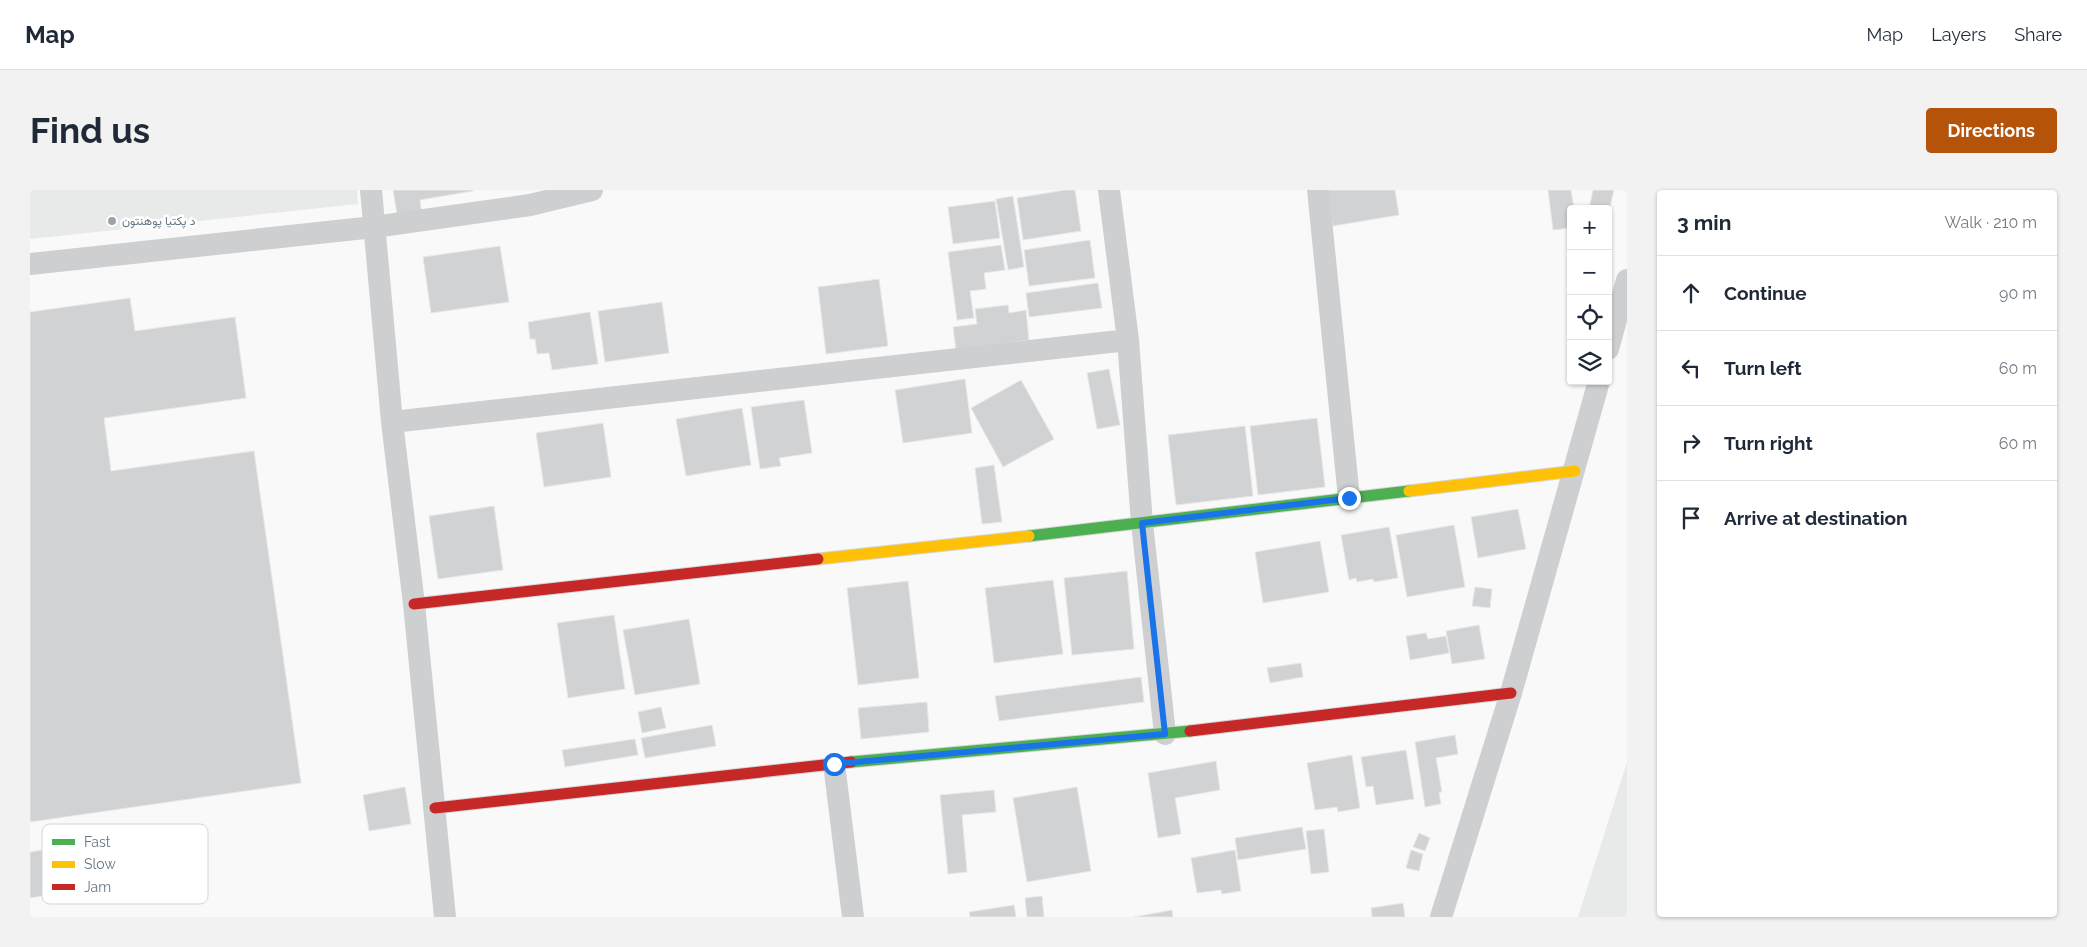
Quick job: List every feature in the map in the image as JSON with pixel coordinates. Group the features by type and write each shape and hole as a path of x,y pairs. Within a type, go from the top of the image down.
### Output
{"street":[{"path":"371,190 392,422 414,604 445,917"},
{"path":"30,264 374,227 530,205 592,190"},
{"path":"1109,190 1128,340 1142,523 1165,734"},
{"path":"1318,190 1349,498"},
{"path":"1610,340 1627,280"},
{"path":"392,422 1128,340"},
{"path":"1441,917 1511,693 1598,385"},
{"path":"414,604 1142,523 1575,471"},
{"path":"435,808 834,764 1165,734 1511,693"},
{"path":"834,764 853,917"}],"shaded area":[{"name":"د پکتیا پوهنتون","path":"30,190 357,190 358,204 30,239"},
{"path":"1627,762 1627,917 1578,917"}],"building":[{"path":"393,190 473,191 420,200 422,216 398,220"},
{"path":"1075,190 1081,231 1023,240 1017,198"},
{"path":"1326,190 1395,190 1399,215 1333,226"},
{"path":"1548,190 1571,190 1573,205 1567,205 1567,228 1553,230"},
{"path":"1593,190 1614,190 1611,205 1590,205"},
{"path":"1013,196 1024,267 1008,270 996,199"},
{"path":"995,201 1000,238 953,244 948,207"},
{"path":"1090,240 1095,278 1029,286 1024,250"},
{"path":"1001,245 1005,270 984,273 986,289 970,291 974,318 957,320 948,252"},
{"path":"500,246 509,302 431,313 423,257"},
{"path":"879,279 888,346 826,354 818,287"},
{"path":"1098,283 1102,308 1029,317 1026,293"},
{"path":"130,298 135,331 235,317 246,398 104,418 111,471 254,451 301,783 30,822 30,312"},
{"path":"662,302 669,353 605,362 598,311"},
{"path":"1008,305 1009,313 1026,310 1029,340 956,350 953,327 977,324 975,309"},
{"path":"590,312 598,364 552,370 549,353 537,354 535,339 530,339 528,322"},
{"path":"1109,369 1120,425 1097,429 1087,373"},
{"path":"965,379 972,433 903,443 895,390"},
{"path":"1021,380 1054,439 1003,467 971,408"},
{"path":"804,400 812,453 779,458 781,466 760,469 751,407"},
{"path":"742,408 751,465 686,476 676,419"},
{"path":"1317,418 1325,487 1258,495 1250,426"},
{"path":"603,423 611,477 544,487 536,433"},
{"path":"1245,426 1253,496 1176,505 1168,435"},
{"path":"994,465 1002,522 982,524 975,468"},
{"path":"494,506 503,570 438,579 429,516"},
{"path":"1518,509 1526,549 1478,558 1471,517"},
{"path":"1454,525 1465,587 1407,597 1396,535"},
{"path":"1389,527 1398,578 1374,582 1373,579 1357,582 1356,578 1349,580 1341,535"},
{"path":"1320,541 1329,592 1263,603 1255,552"},
{"path":"1127,571 1134,649 1072,655 1064,578"},
{"path":"1053,580 1063,654 994,663 985,588"},
{"path":"908,581 919,678 858,685 847,588"},
{"path":"1475,587 1492,589 1490,608 1472,606"},
{"path":"614,615 625,689 568,698 557,623"},
{"path":"689,619 700,684 635,695 623,630"},
{"path":"1479,625 1485,659 1452,664 1446,631"},
{"path":"1426,633 1428,639 1446,636 1449,653 1410,660 1406,636"},
{"path":"1301,663 1303,677 1270,683 1267,668"},
{"path":"1141,677 1144,702 999,721 995,696"},
{"path":"927,702 929,732 861,739 858,708"},
{"path":"661,707 666,728 642,733 638,712"},
{"path":"712,725 716,746 645,758 641,738"},
{"path":"1455,735 1458,754 1436,758 1442,792 1439,792 1441,804 1425,807 1415,742"},
{"path":"635,739 638,755 565,767 562,750"},
{"path":"1406,750 1414,799 1376,805 1373,786 1366,787 1361,757"},
{"path":"1352,755 1360,808 1338,812 1337,807 1315,810 1307,763"},
{"path":"1216,761 1220,790 1175,798 1181,834 1158,838 1148,773"},
{"path":"405,787 411,824 369,831 363,795"},
{"path":"1077,787 1091,871 1027,882 1013,798"},
{"path":"994,790 996,812 962,815 967,872 948,874 940,795"},
{"path":"1302,827 1306,849 1238,860 1235,838"},
{"path":"1324,829 1329,872 1311,874 1306,831"},
{"path":"1419,833 1430,838 1425,851 1413,847"},
{"path":"42,850 42,896 30,898 30,852"},
{"path":"1235,850 1241,891 1222,894 1221,890 1197,893 1191,858"},
{"path":"1411,850 1423,854 1419,871 1406,868"},
{"path":"1042,896 1044,917 1027,917 1025,898"},
{"path":"1403,903 1405,917 1372,917 1371,908"},
{"path":"1014,905 1016,917 970,917 969,912"},
{"path":"1172,910 1173,917 1134,917"}],"traffic: fast":[{"path":"1029,536 1409,491"},
{"path":"851,762 1190,731"}],"traffic: slow":[{"path":"1409,491 1575,471"},
{"path":"818,559 1029,536"}],"traffic: jam":[{"path":"414,604 818,559"},
{"path":"1190,731 1511,693"},
{"path":"435,808 851,762"}],"place":[{"name":"د پکتیا پوهنتون","path":"112,221"}],"route":[{"path":"834,764 1165,734 1142,523 1349,498"}]}
